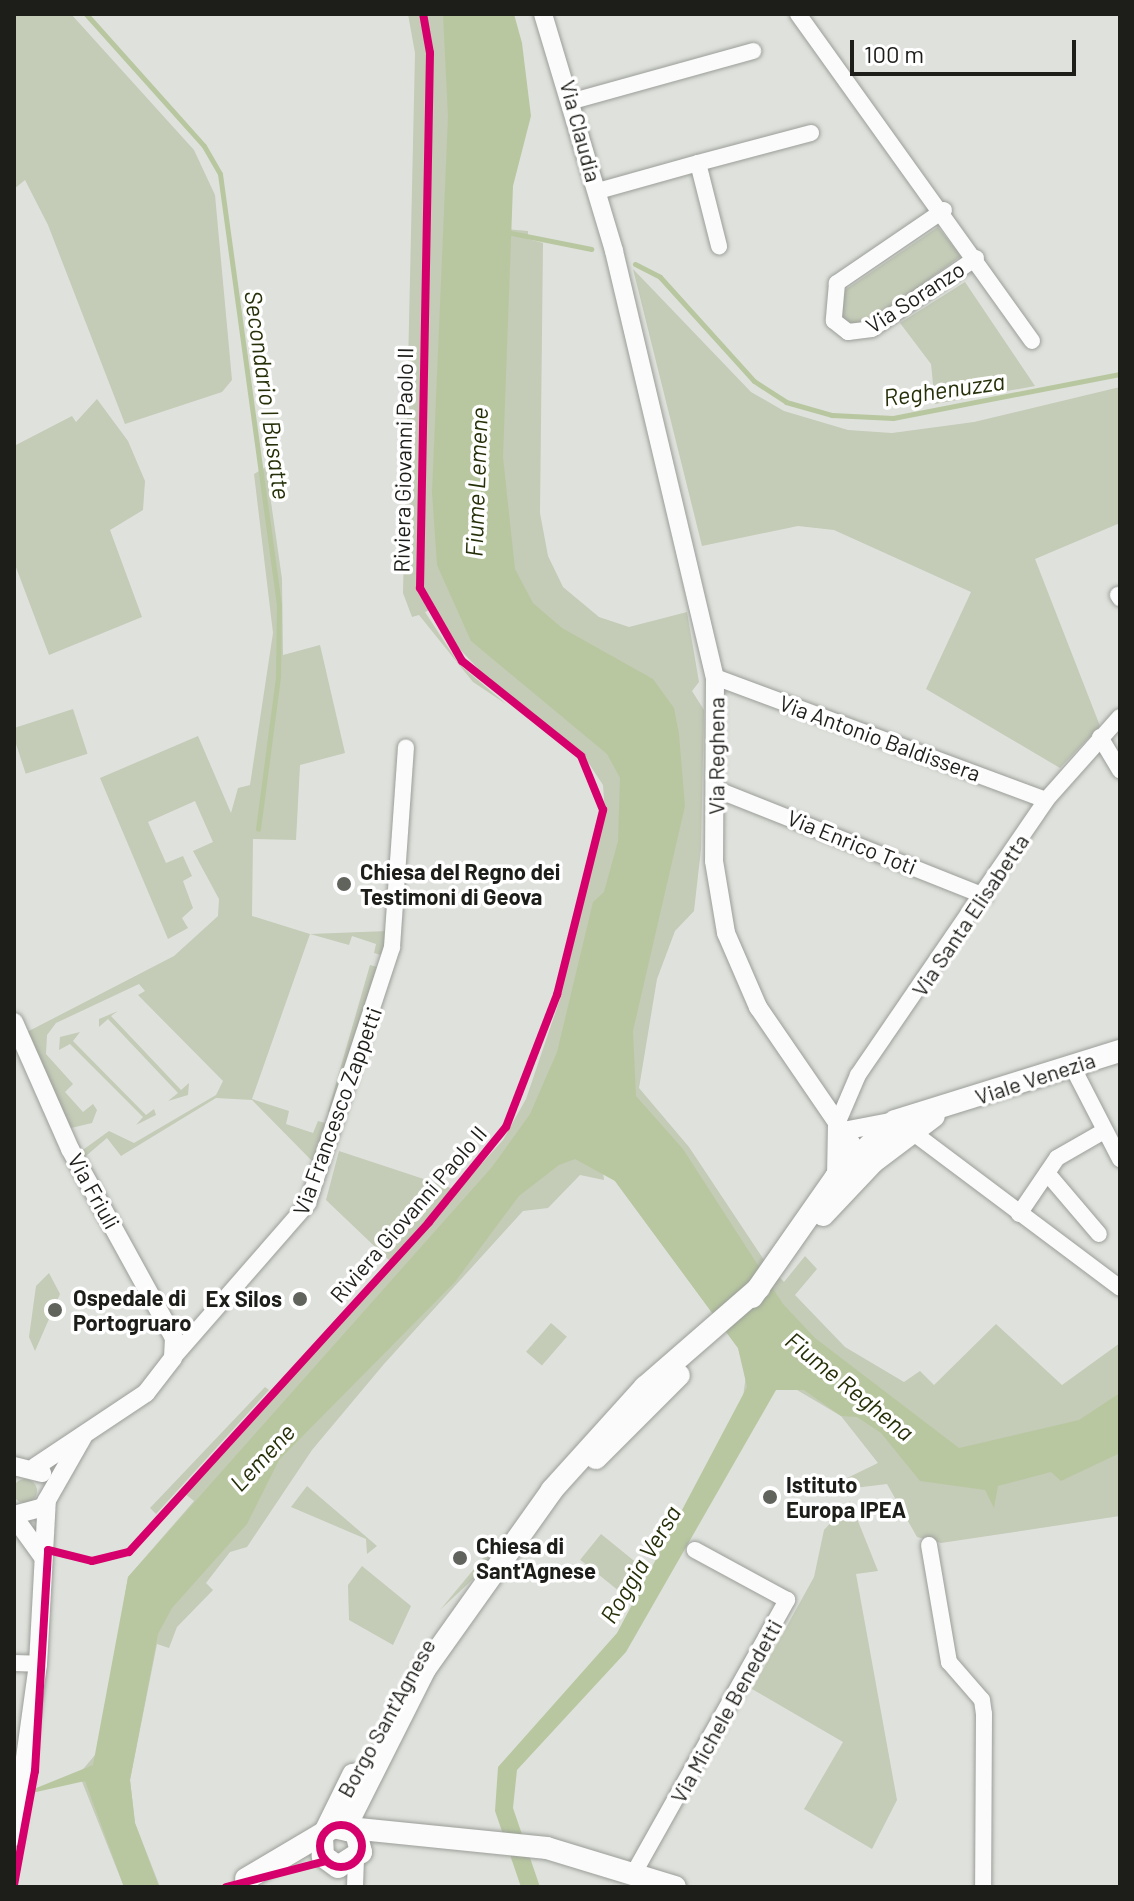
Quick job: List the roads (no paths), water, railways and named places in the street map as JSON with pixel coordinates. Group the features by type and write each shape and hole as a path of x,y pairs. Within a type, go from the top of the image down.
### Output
{"main road":[{"name":"Viale Venezia","path":"786,1254 901,1132 951,1106 1120,1051"},
{"name":"Viale Venezia","path":"711,1336 766,1281 786,1254 836,1177 843,1139 901,1132"},
{"name":"Borgo Sant'Agnese","path":"529,1522 697,1357 711,1336"},
{"name":"Borgo Sant'Agnese","path":"351,1828 358,1795 400,1713 489,1574 529,1522 645,1387 711,1336"},
{"name":"Borgo Sant'Agnese","path":"323,1836 420,1649 489,1574"},
{"path":"236,1883 323,1836 351,1828 526,1844 635,1871 675,1887"},
{"path":"351,1828 359,1856"},
{"path":"323,1836 326,1861"},
{"path":"236,1883 326,1861 338,1867 359,1856 449,1839"}],"street":[{"name":"Via Claudia","path":"543,14 573,101 614,251"},
{"name":"Via Soranzo","path":"798,14 944,210 1032,341"},
{"path":"573,101 753,51"},
{"path":"598,191 811,133"},
{"path":"698,163 719,246"},
{"name":"Via Soranzo","path":"944,210 837,283 834,321 848,332 872,329 976,258"},
{"name":"Via Reghena","path":"614,251 715,677 717,896 733,952 758,1007 843,1139"},
{"name":"Via Antonio Baldissera","path":"715,677 1046,800"},
{"name":"Via Santa Elisabetta","path":"843,1139 858,1075 985,896 1046,800 1120,717"},
{"path":"1100,737 1120,770"},
{"name":"Via Francesco Zappetti","path":"35,1467 146,1393 308,1203 392,947 406,747"},
{"name":"Via Enrico Toti","path":"718,790 985,896"},
{"name":"Via Friuli","path":"14,1022 70,1149 167,1318 173,1358"},
{"path":"1072,1066 1120,1159"},
{"path":"1019,1214 1057,1158 1104,1131"},
{"path":"901,1132 1120,1287"},
{"name":"Viale Venezia","path":"823,1215 851,1175 843,1139"},
{"path":"1047,1173 1099,1234"},
{"name":"Borgo Sant'Agnese","path":"593,1461 638,1407 645,1387 697,1357"},
{"name":"Via Francesco Zappetti","path":"14,1837 25,1792 38,1664 48,1497 84,1434"},
{"path":"14,1466 35,1467 48,1497 37,1513 14,1516 43,1557"},
{"path":"929,1545 949,1662 982,1700 983,1887"},
{"name":"Via Michele Benedetti","path":"635,1871 787,1600 695,1550"},
{"path":"14,1663 38,1664"},
{"path":"355,1887 359,1856"}],"water":[{"path":"443,14 514,14 522,43 531,116 513,186 503,457 515,569 533,603 562,628 653,679 674,708 679,734 685,806 633,1031 636,1096 683,1149 783,1304 815,1338 959,1448 1079,1420 1120,1393 1120,1453 1061,1481 1051,1472 998,1486 994,1508 985,1490 920,1481 881,1433 857,1417 841,1416 804,1390 776,1390 626,1652 517,1770 513,1808 540,1887 521,1887 495,1811 498,1767 617,1633 747,1387 738,1348 615,1181 575,1159 559,1165 519,1196 455,1282 279,1460 247,1524 172,1608 158,1634 130,1780 135,1823 159,1887 124,1887 85,1781 14,1797 93,1765 128,1577 492,1167 530,1114 557,1052 593,902 604,892 618,841 620,778 607,754 471,641 437,565 432,492 448,117"}],"waterway":[{"name":"Secondario I Busatte","path":"86,14 204,146 220,174 279,605 278,677 258,829"},
{"name":"Reghenuzza","path":"506,232 591,249"},
{"name":"Reghenuzza","path":"635,264 660,277 754,381 786,402 832,415 893,418 1120,374"}],"place":[{"name":"Chiesa del Regno dei Testimoni di Geova","path":"344,884"},
{"name":"Ex Silos","path":"300,1299"},
{"name":"Ospedale di Portogruaro","path":"55,1310"},
{"name":"Istituto Europa IPEA","path":"770,1497"},
{"name":"Chiesa di Sant'Agnese","path":"460,1558"}],"water label":[{"name":"Fiume Lemene","path":"476,482"},
{"name":"Fiume Reghena","path":"850,1386"},
{"name":"Lemene","path":"262,1457"},
{"name":"Roggia Versa","path":"640,1564"}]}
